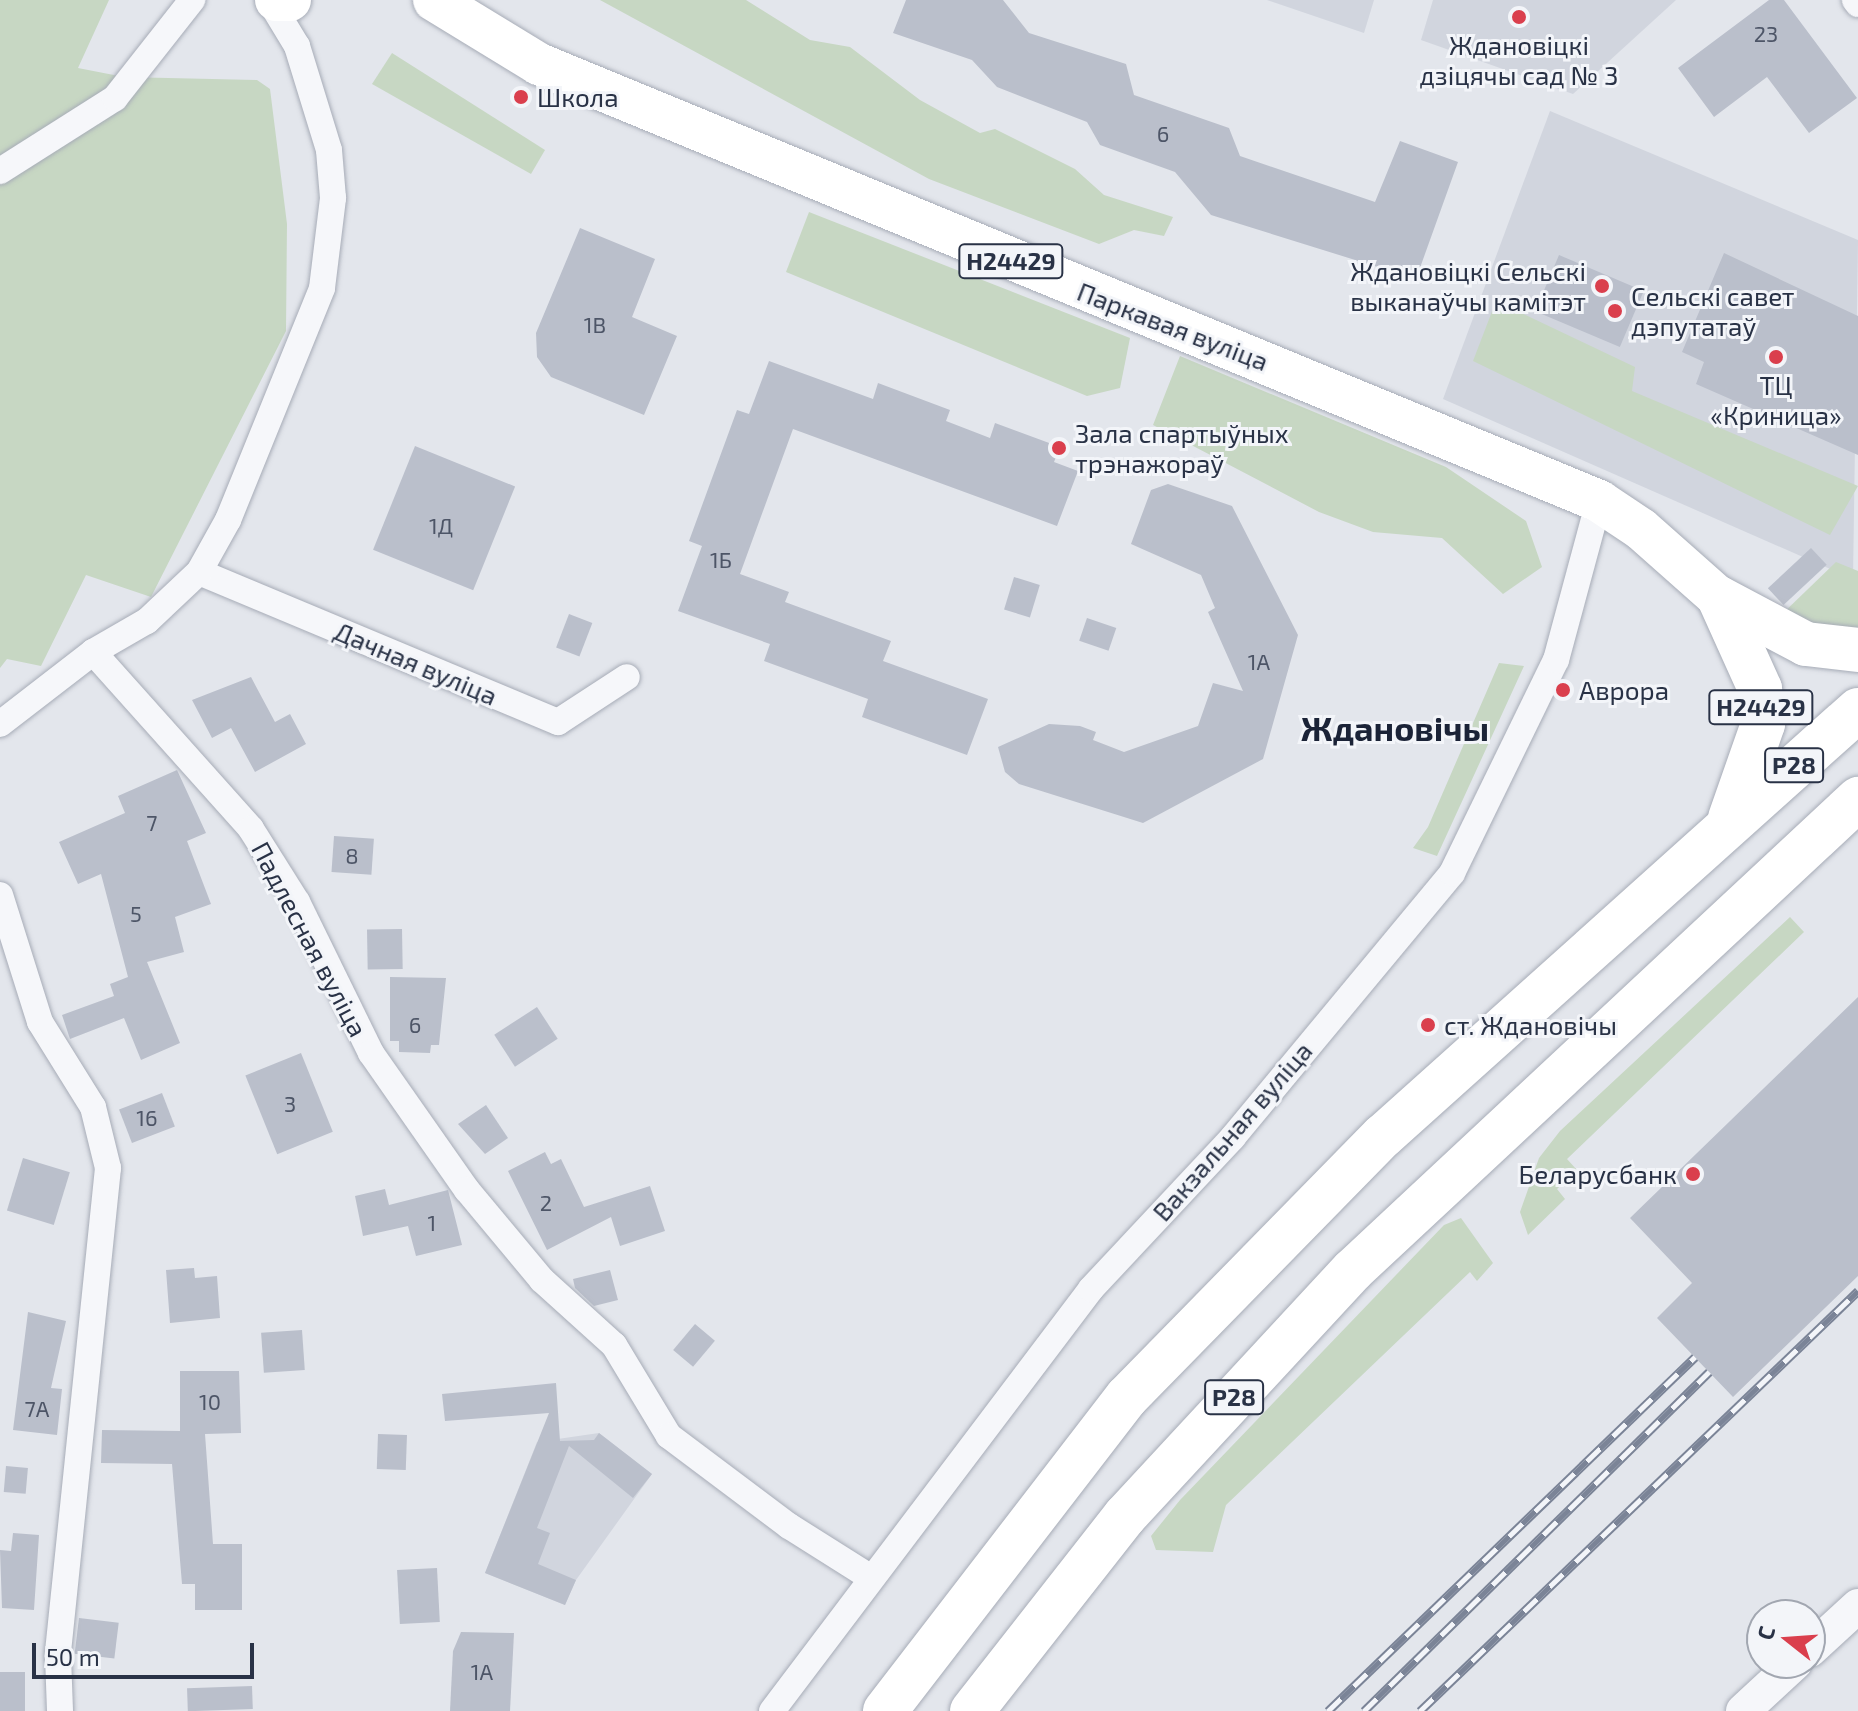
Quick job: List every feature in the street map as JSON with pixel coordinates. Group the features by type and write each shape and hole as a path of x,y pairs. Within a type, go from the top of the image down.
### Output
{"highway":[{"name":"Н24429","path":"1719,598 1806,644 1858,650"},
{"name":"Н24429","path":"1719,598 1760,689 1763,724 1730,820"},
{"name":"Р28","path":"885,1711 1127,1397 1383,1136 1730,820 1858,710"},
{"name":"Р28","path":"972,1711 1125,1516 1353,1270 1858,799"}],"main road":[{"name":"Паркавая вуліца","path":"434,0 539,64 1599,501 1641,529 1719,598"}],"street":[{"path":"297,46 307,0"},
{"path":"0,171 115,98 194,1"},
{"path":"0,724 93,652 147,621 199,572 234,507 322,288 330,246 329,150 297,46 278,4"},
{"name":"Вакзальная вуліца","path":"772,1711 870,1577 1091,1289 1233,1137 1452,873 1556,660 1599,501"},
{"name":"Дачная вуліца","path":"199,572 558,722 627,677"},
{"name":"Падлесная вуліца","path":"93,652 251,829 297,902 371,1053 467,1190 542,1280 614,1345 669,1436 789,1526 870,1577"},
{"path":"0,895 40,1022 93,1107 108,1168 58,1656 60,1711"},
{"path":"1826,1635 1858,1606"},
{"path":"1743,1711 1778,1679"}],"shaded area":[{"path":"1267,0 1374,0 1364,33"},
{"path":"1433,0 1676,0 1573,94 1421,40"},
{"path":"1550,111 1858,240 1853,579 1443,399"},
{"path":"599,1433 652,1474 576,1580 565,1605 485,1573 537,1442"}],"green space":[{"path":"0,0 109,0 78,68 124,77 257,80 270,89 287,224 286,331 151,597 86,575 41,666 7,659 0,668"},
{"path":"600,0 746,0 810,40 850,47 920,100 980,133 995,129 1075,169 1104,195 1173,217 1164,236 1134,230 1099,244 929,179"},
{"path":"392,53 545,150 531,174 372,84"},
{"path":"809,212 1130,338 1120,388 1087,396 786,272"},
{"path":"1496,301 1635,367 1632,391 1858,486 1830,535 1473,361"},
{"path":"1180,356 1446,467 1526,521 1542,567 1503,594 1442,538 1373,532 1319,512 1153,425"},
{"path":"1836,562 1858,571 1858,637 1779,617"},
{"path":"1499,663 1524,666 1437,856 1413,848 1428,827"},
{"path":"1790,917 1804,932 1567,1159 1577,1170 1557,1189 1565,1199 1528,1235 1520,1212 1539,1158 1560,1131"},
{"path":"1461,1218 1493,1263 1477,1281 1470,1272 1226,1505 1213,1552 1156,1550 1151,1536 1180,1500 1444,1225"}],"building":[{"path":"906,0 1003,0 1029,33 1126,64 1134,95 1229,128 1240,156 1375,202 1400,141 1458,162 1416,279 1211,215 1175,172 1100,145 1087,122 997,87 972,60 893,33"},
{"path":"1769,0 1784,0 1857,98 1809,133 1767,77 1714,117 1678,68"},
{"path":"580,228 655,259 632,317 677,336 644,415 551,377 537,357 536,333"},
{"name":"ТЦ «Криница»","path":"1724,253 1858,316 1858,455 1696,384 1704,362 1682,352"},
{"path":"1559,255 1644,291 1620,347 1535,311"},
{"path":"769,361 873,399 878,383 950,410 946,421 990,438 995,423 1060,447 1054,462 1078,471 1057,526 793,429 740,574 789,592 785,602 891,641 883,661 988,699 967,755 862,717 868,699 764,661 770,644 678,611 702,546 689,541 737,410 749,414"},
{"path":"415,446 515,486 473,590 373,550"},
{"path":"1168,484 1232,506 1298,635 1263,759 1143,823 1019,784 1005,772 998,747 1049,724 1080,726 1096,732 1093,740 1124,752 1198,726 1213,683 1243,691 1208,612 1215,608 1201,575 1131,544 1151,490"},
{"path":"1811,548 1827,565 1784,605 1768,588"},
{"path":"1014,577 1040,585 1030,617 1004,610"},
{"path":"569,614 592,623 579,657 556,648"},
{"path":"1087,618 1116,628 1108,651 1079,641"},
{"path":"251,677 275,722 290,714 306,744 255,772 231,728 212,738 192,700"},
{"path":"177,770 206,833 187,841 211,904 175,917 184,952 147,962 180,1043 141,1060 124,1018 70,1039 62,1015 114,996 110,984 128,977 101,874 78,884 59,842 125,813 118,796"},
{"path":"334,836 374,839 371,875 331,872"},
{"path":"402,929 403,969 368,970 367,930"},
{"path":"390,977 446,978 439,1045 431,1045 430,1053 399,1052 399,1041 390,1041"},
{"path":"1858,997 1858,1276 1733,1397 1657,1318 1692,1283 1630,1218"},
{"path":"537,1007 558,1039 515,1067 494,1035"},
{"path":"301,1053 333,1132 277,1154 245,1075"},
{"path":"162,1093 175,1127 132,1143 119,1109"},
{"path":"486,1105 508,1138 485,1154 458,1124"},
{"path":"545,1152 551,1164 561,1159 584,1207 650,1186 665,1231 620,1246 611,1217 547,1250 508,1171"},
{"path":"23,1158 70,1172 54,1225 7,1211"},
{"path":"385,1189 389,1205 448,1190 462,1245 416,1256 408,1226 363,1236 355,1196"},
{"path":"194,1268 195,1278 217,1276 220,1318 170,1323 166,1270"},
{"path":"610,1270 618,1300 594,1306 575,1288 573,1279"},
{"path":"28,1312 66,1321 51,1388 62,1389 57,1435 13,1430"},
{"path":"695,1324 715,1341 693,1367 673,1350"},
{"path":"302,1330 305,1370 264,1373 261,1333"},
{"path":"180,1371 239,1371 241,1433 205,1434 213,1544 242,1544 242,1610 195,1610 195,1584 182,1584 172,1464 101,1463 102,1430 180,1431"},
{"path":"556,1383 560,1441 594,1440 599,1433 652,1474 633,1498 569,1446 537,1528 550,1533 538,1564 576,1580 565,1605 485,1573 549,1413 445,1421 442,1394"},
{"path":"378,1434 407,1435 406,1470 377,1469"},
{"path":"6,1466 28,1468 26,1494 4,1492"},
{"path":"13,1533 39,1535 34,1610 2,1608 0,1550 11,1551"},
{"path":"437,1568 440,1622 400,1624 397,1570"},
{"path":"79,1618 119,1623 114,1659 75,1654"},
{"path":"461,1632 514,1633 510,1711 450,1711 453,1651"},
{"path":"0,1672 25,1672 25,1711 0,1711"},
{"path":"252,1686 253,1709 188,1711 187,1688"}],"railway":[{"path":"1420,1711 1858,1291"},
{"path":"1328,1711 1695,1357"},
{"path":"1364,1711 1709,1372"}],"place":[{"name":"Ждановіцкі дзіцячы сад № 3","path":"1519,17"},
{"name":"Школа","path":"521,97"},
{"name":"Ждановіцкі Сельскі выканаўчы камітэт","path":"1602,286"},
{"name":"Сельскі савет дэпутатаў","path":"1615,311"},
{"name":"ТЦ «Криница»","path":"1776,357"},
{"name":"Зала спартыўных трэнажораў","path":"1059,448"},
{"name":"Аврора","path":"1563,690"},
{"name":"ст. Ждановічы","path":"1428,1025"},
{"name":"Беларусбанк","path":"1693,1174"}],"district":[{"name":"Ждановічы","path":"1395,728"}]}
